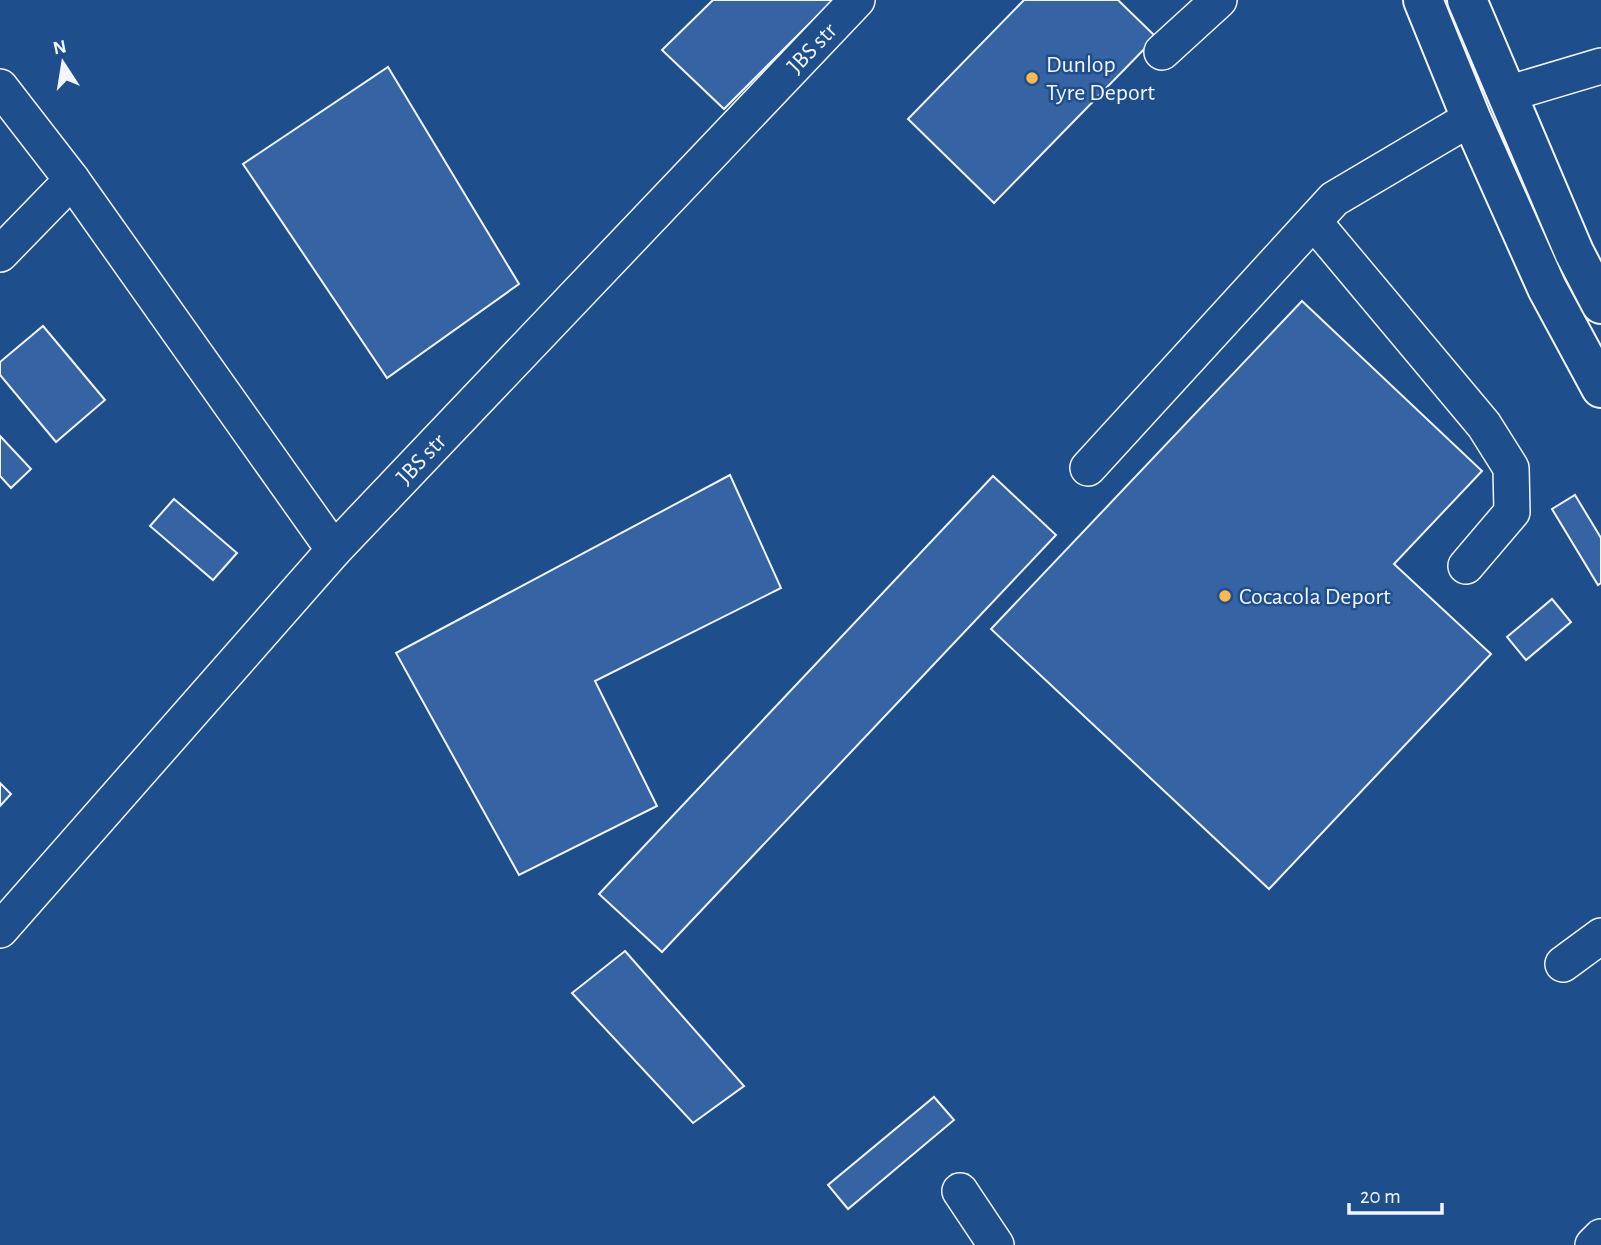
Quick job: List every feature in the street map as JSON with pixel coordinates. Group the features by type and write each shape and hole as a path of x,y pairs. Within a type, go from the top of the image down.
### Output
{"highway":[{"path":"1423,0 1471,118 1547,288 1601,388"},
{"path":"1467,0 1574,252 1601,304"}],"street":[{"name":"JBS str","path":"0,930 334,550 857,0"},
{"path":"1162,52 1219,0"},
{"path":"1507,94 1601,66"},
{"path":"0,87 72,180 334,550"},
{"path":"1088,468 1334,199 1471,118"},
{"path":"0,254 72,180"},
{"path":"1314,222 1484,425 1511,468 1512,512 1466,566"},
{"path":"1563,964 1601,936"},
{"path":"960,1191 996,1245"},
{"path":"1593,1245 1601,1237"}],"building":[{"path":"713,0 833,0 724,109 662,50"},
{"name":"Dunlop Tyre Deport","path":"1024,0 1118,0 1156,37 994,203 908,119"},
{"path":"388,67 519,284 387,378 243,164"},
{"name":"Cocacola Deport","path":"1302,301 1482,471 1394,564 1491,654 1269,889 991,629"},
{"path":"43,326 105,400 56,442 0,375 0,362"},
{"path":"0,436 31,469 11,488 0,476"},
{"path":"730,475 781,588 595,681 657,806 519,875 396,653"},
{"path":"993,476 1056,535 662,952 599,894"},
{"path":"1575,495 1601,538 1601,583 1598,585 1552,509"},
{"path":"174,499 237,553 213,580 150,526"},
{"path":"1552,599 1571,622 1526,660 1507,637"},
{"path":"0,783 11,794 0,806"},
{"path":"625,951 744,1086 693,1123 572,993"},
{"path":"934,1097 954,1120 848,1209 828,1185"}],"place":[{"name":"Dunlop Tyre Deport","path":"1032,78"},
{"name":"Cocacola Deport","path":"1225,596"}]}
